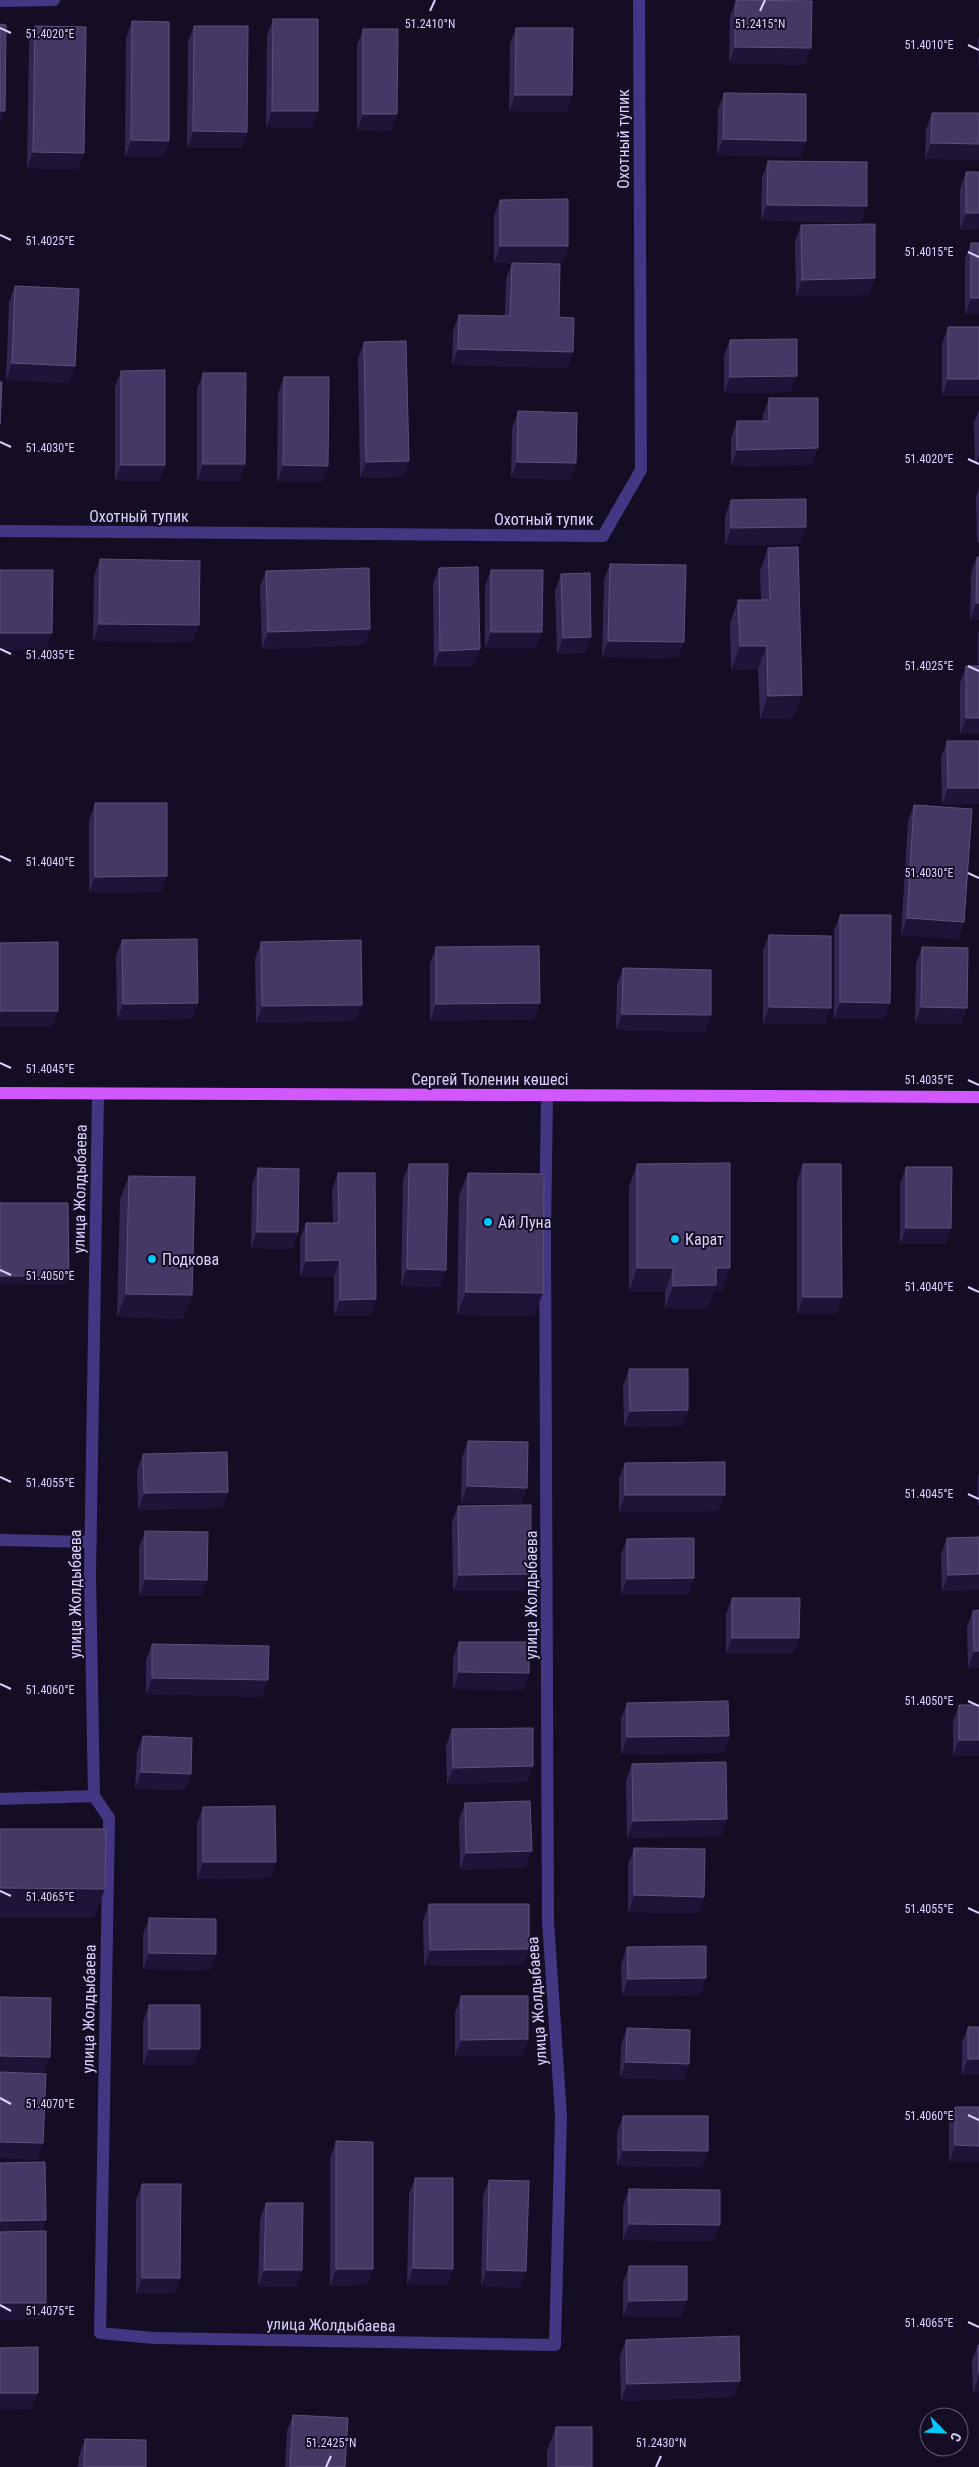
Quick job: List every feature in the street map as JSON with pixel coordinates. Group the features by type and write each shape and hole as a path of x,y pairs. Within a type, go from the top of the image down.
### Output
{"main road":[{"name":"Сергей Тюленин көшесі","path":"0,1093 979,1097"}],"street":[{"path":"0,1 54,0"},
{"name":"Охотный тупик","path":"0,531 603,536 640,470 639,0"},
{"name":"улица Жолдыбаева","path":"98,1094 91,1542 94,1796 109,1818 100,2333 154,2338 555,2345 561,2116 548,1921 545,1235 547,1095"},
{"path":"0,1540 91,1542"},
{"path":"0,1799 94,1796"}],"building":[{"path":"736,0 812,1 811,48 735,47"},
{"path":"273,19 318,19 318,111 272,111"},
{"path":"132,21 169,22 169,141 131,140"},
{"path":"0,24 6,25 5,111 0,111"},
{"path":"35,26 86,27 84,153 33,152"},
{"path":"194,26 248,26 247,132 193,131"},
{"path":"516,28 573,28 572,95 515,95"},
{"path":"363,29 398,29 397,114 363,114"},
{"path":"724,93 806,94 806,141 723,139"},
{"path":"932,113 979,113 979,144 931,143"},
{"path":"768,161 867,162 867,206 767,205"},
{"path":"966,172 979,172 979,213 966,213"},
{"path":"568,199 568,246 500,246 500,200"},
{"path":"875,224 875,278 802,280 801,225"},
{"path":"971,243 979,243 979,298 971,298"},
{"path":"512,263 560,264 559,317 574,318 573,352 458,349 459,315 510,316"},
{"path":"15,286 79,289 75,366 12,363"},
{"path":"948,327 979,327 979,379 948,379"},
{"path":"797,339 797,376 730,377 730,340"},
{"path":"406,341 409,461 366,462 364,342"},
{"path":"165,370 165,465 121,465 121,371"},
{"path":"203,373 246,373 245,464 203,464"},
{"path":"284,377 329,377 328,466 283,465"},
{"path":"0,382 2,382 0,424"},
{"path":"769,398 818,398 818,448 737,450 737,421 769,421"},
{"path":"518,411 577,413 576,463 517,462"},
{"path":"806,499 806,527 731,528 731,500"},
{"path":"798,547 802,695 768,696 767,646 740,646 738,600 770,600 768,548"},
{"path":"977,557 979,557 979,603 976,603"},
{"path":"100,559 200,561 199,625 99,624"},
{"path":"610,564 686,565 684,642 608,641"},
{"path":"478,567 480,649 440,651 439,568"},
{"path":"369,568 370,629 268,632 266,571"},
{"path":"0,570 53,570 52,633 0,633"},
{"path":"491,570 543,570 542,632 491,632"},
{"path":"590,573 591,637 563,638 561,574"},
{"path":"966,666 979,666 979,718 966,718"},
{"path":"947,741 979,741 979,788 948,788"},
{"path":"95,803 167,803 167,876 95,877"},
{"path":"914,805 972,809 964,922 907,918"},
{"path":"840,915 891,915 890,1003 840,1002"},
{"path":"769,935 831,936 831,1008 769,1007"},
{"path":"197,939 198,1003 123,1004 122,940"},
{"path":"361,940 362,1005 262,1006 261,942"},
{"path":"58,942 58,1011 0,1011 0,943"},
{"path":"539,946 540,1003 436,1004 436,947"},
{"path":"922,947 968,948 967,1008 921,1007"},
{"path":"623,968 711,970 711,1015 622,1014"},
{"name":"Карат","path":"730,1163 730,1268 716,1268 716,1285 673,1286 673,1268 637,1268 637,1164"},
{"path":"409,1164 448,1164 446,1270 407,1269"},
{"path":"803,1164 841,1164 842,1297 803,1297"},
{"path":"906,1167 952,1167 951,1228 906,1228"},
{"path":"258,1168 299,1169 298,1232 257,1232"},
{"path":"338,1173 375,1173 376,1299 340,1300 340,1260 306,1261 306,1223 339,1223"},
{"path":"468,1173 544,1174 543,1293 466,1292"},
{"name":"Подкова","path":"129,1176 195,1177 192,1295 126,1294"},
{"path":"0,1203 68,1203 69,1276 0,1276"},
{"path":"629,1369 688,1369 688,1410 630,1411"},
{"path":"468,1441 528,1442 527,1488 467,1486"},
{"path":"227,1452 228,1492 144,1493 143,1454"},
{"path":"725,1462 725,1495 625,1495 625,1463"},
{"path":"531,1505 531,1574 459,1575 458,1506"},
{"path":"145,1531 208,1532 207,1580 145,1579"},
{"path":"979,1537 979,1574 948,1575 947,1538"},
{"path":"694,1538 694,1578 627,1579 627,1539"},
{"path":"732,1598 800,1598 799,1638 732,1638"},
{"path":"979,1610 979,1651 974,1651 973,1611"},
{"path":"459,1642 529,1642 529,1673 459,1672"},
{"path":"152,1644 269,1646 268,1680 152,1678"},
{"path":"728,1701 729,1736 627,1737 627,1703"},
{"path":"959,1705 979,1705 979,1740 959,1740"},
{"path":"533,1728 533,1766 453,1768 452,1729"},
{"path":"143,1736 192,1738 191,1774 141,1772"},
{"path":"726,1762 727,1819 633,1821 632,1764"},
{"path":"530,1801 532,1851 466,1853 465,1803"},
{"path":"275,1806 276,1862 203,1862 203,1807"},
{"path":"0,1829 106,1829 105,1889 0,1888"},
{"path":"634,1848 705,1849 704,1897 634,1895"},
{"path":"429,1904 529,1904 529,1949 430,1950"},
{"path":"149,1918 216,1919 216,1954 149,1953"},
{"path":"706,1946 706,1978 628,1979 627,1947"},
{"path":"461,1996 528,1996 528,2039 461,2040"},
{"path":"0,1997 51,1998 50,2057 0,2056"},
{"path":"149,2005 200,2005 200,2049 149,2049"},
{"path":"968,2027 979,2027 979,2059 968,2059"},
{"path":"627,2028 690,2030 689,2064 626,2062"},
{"path":"0,2072 46,2074 43,2143 0,2142"},
{"path":"955,2107 979,2107 979,2146 955,2145"},
{"path":"623,2116 708,2116 708,2151 623,2150"},
{"path":"336,2141 373,2142 373,2269 336,2269"},
{"path":"45,2162 46,2220 0,2221 0,2163"},
{"path":"415,2178 453,2178 453,2269 413,2268"},
{"path":"489,2180 529,2181 526,2271 487,2270"},
{"path":"142,2184 181,2184 180,2278 142,2278"},
{"path":"629,2189 720,2190 720,2225 629,2224"},
{"path":"266,2203 303,2203 302,2270 264,2270"},
{"path":"46,2231 46,2303 0,2303 0,2232"},
{"path":"629,2266 687,2266 687,2300 629,2301"},
{"path":"739,2336 740,2381 627,2384 626,2340"},
{"path":"38,2347 38,2393 0,2393 0,2348"},
{"path":"293,2415 348,2418 345,2467 290,2467"},
{"path":"556,2427 592,2427 592,2467 556,2467"},
{"path":"85,2439 146,2440 146,2467 84,2467"}],"place":[{"name":"Ай Луна","path":"488,1222"},
{"name":"Карат","path":"675,1239"},
{"name":"Подкова","path":"152,1259"}]}
